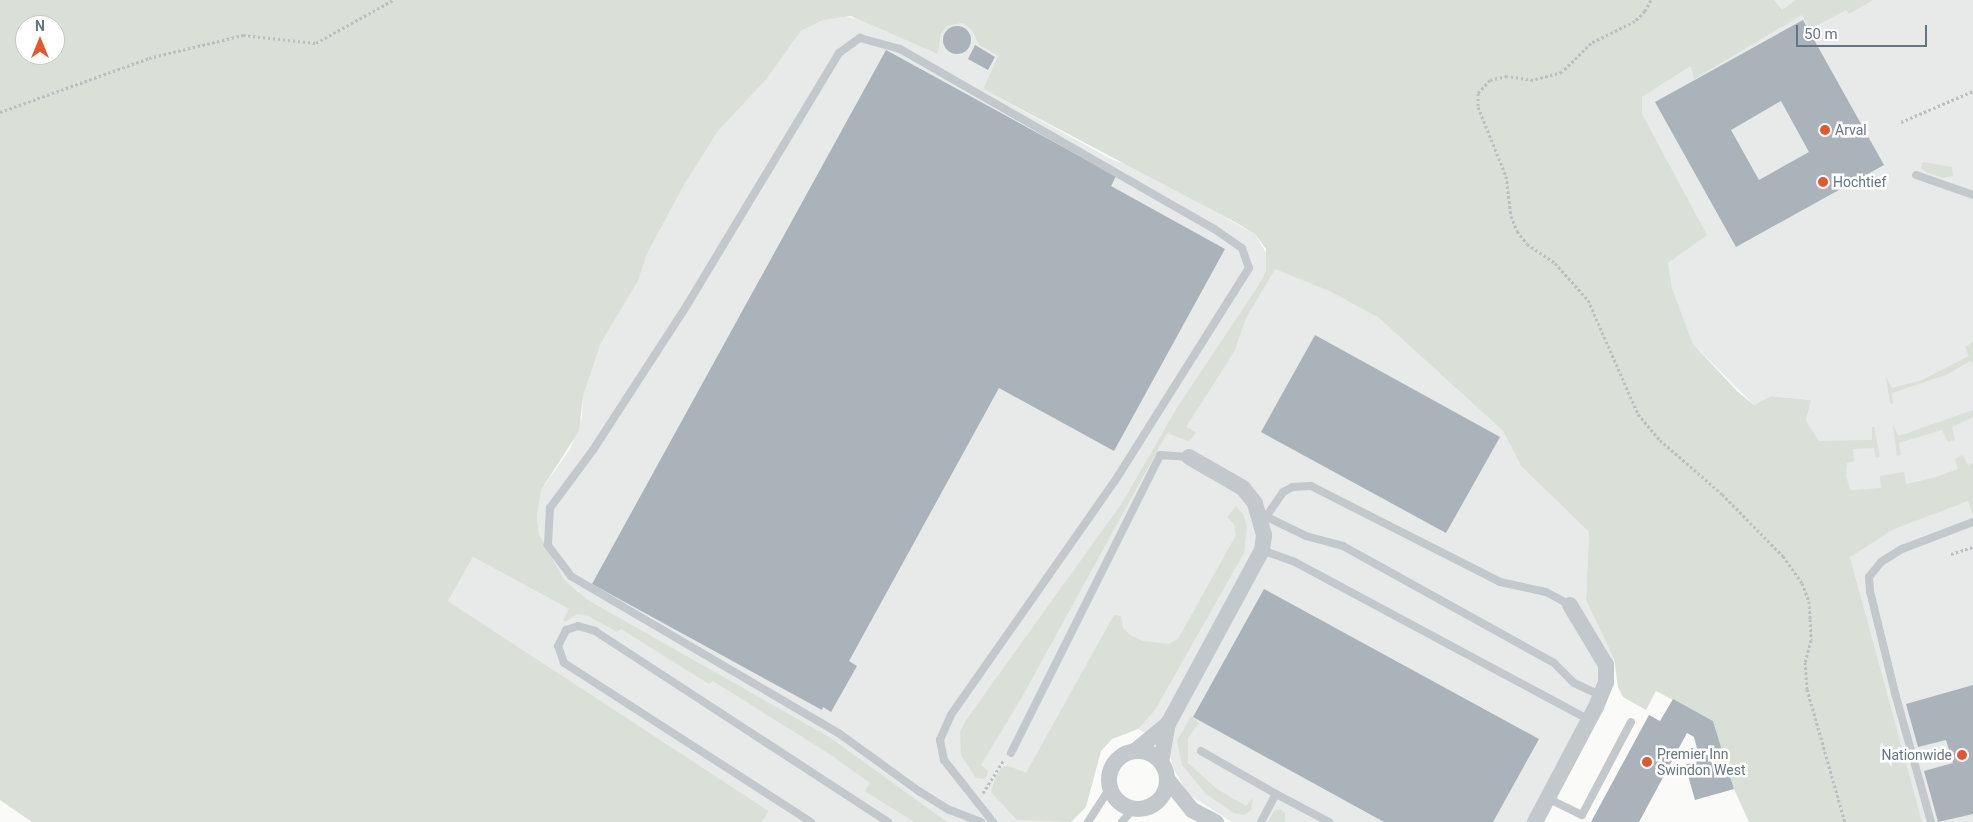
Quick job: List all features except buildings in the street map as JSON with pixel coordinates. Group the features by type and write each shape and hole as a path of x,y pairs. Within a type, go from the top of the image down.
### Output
{"street":[{"path":"1189,457 1242,488 1255,503 1264,519 1262,550 1168,724 1161,762 1167,779 1192,810"},
{"path":"1535,822 1602,696 1606,665 1570,605"},
{"path":"1168,724 1135,750 1122,755 1113,765 1108,778 1110,788 1116,799 1133,809 1152,805 1192,810 1216,822"},
{"path":"1135,750 1145,751 1161,762"},
{"path":"1152,805 1165,791 1167,779"}],"lane":[{"path":"981,822 949,810 840,734 571,576 548,545 550,508 593,450 687,305 839,53 860,38 900,49 1213,228 1242,248 1250,268 1114,482 951,715 940,740 944,760 954,775 979,801 993,822"},
{"path":"1916,175 1973,195"},
{"path":"1011,753 1160,455 1189,457"},
{"path":"1570,605 1546,592 1500,582 1311,486 1293,487 1283,492 1264,519 1306,536 1343,546 1554,663 1574,683 1602,696"},
{"path":"1931,822 1895,693 1870,591 1869,577 1881,562 1902,549 1973,522"},
{"path":"1262,550 1293,561 1590,720"},
{"path":"811,822 564,663 558,646 566,630 578,626 595,631 888,822"},
{"path":"1547,798 1582,815 1632,722"},
{"path":"1201,750 1276,794 1330,822"},
{"path":"1088,822 1110,788"},
{"path":"1261,822 1276,794"},
{"path":"1122,822 1133,809"}],"path":[{"path":"0,112 149,58 244,35 316,43 393,0"},
{"path":"1651,0 1645,11 1635,21 1591,43 1562,72 1533,80 1507,76 1490,80 1478,93 1478,107 1506,176 1511,216 1517,231 1528,244 1555,263 1588,300 1638,414 1660,440 1722,494 1783,556 1802,583 1809,601 1811,640 1805,662 1807,689 1846,822"},
{"path":"1902,122 1973,91"},
{"path":"1951,554 1973,547"},
{"path":"979,801 996,768 1011,753"}],"shaded area":[{"path":"0,0 1774,0 1782,10 1796,0 1873,0 1849,14 1846,10 1810,29 1802,15 1694,79 1691,66 1642,97 1642,114 1707,235 1668,263 1672,288 1693,344 1738,392 1754,405 1771,396 1811,400 1806,421 1819,441 1872,440 1872,427 1874,427 1880,457 1876,458 1874,448 1853,449 1854,461 1847,463 1846,477 1851,490 1881,488 1880,476 1904,472 1906,484 1933,478 1958,469 1955,459 1963,455 1968,465 1973,463 1973,515 1968,501 1894,529 1850,557 1922,822 1749,822 1734,789 1713,721 1656,691 1646,710 1623,697 1618,687 1614,659 1586,600 1589,532 1521,466 1503,431 1379,318 1329,291 1275,269 1246,318 1234,352 1186,427 1196,432 1188,441 1167,433 1022,697 981,765 988,771 987,776 984,779 976,778 961,755 960,732 966,720 1122,503 1178,406 1258,286 1266,271 1266,249 1255,234 1235,222 983,89 998,56 979,45 972,31 963,23 947,26 941,34 938,54 851,16 823,20 801,31 765,81 718,131 684,185 647,254 638,281 601,343 583,396 579,431 541,490 537,517 539,534 563,578 586,599 829,737 947,822 914,822 865,791 870,783 831,755 713,681 709,684 621,629 617,632 588,616 577,614 565,622 563,620 569,609 473,557 448,601 769,811 762,822 32,822 0,800"},
{"path":"1741,0 1973,0 1973,822 1914,822 1919,813 1850,557 1806,421 1811,400 1771,396 1754,405 1693,344 1672,288 1642,114 1642,97 1691,66"},
{"path":"841,16 866,20 938,54 941,34 947,26 963,23 972,31 979,45 998,56 983,89 1113,160 1133,166 1255,234 1275,268 1329,291 1379,318 1503,431 1521,466 1589,532 1586,600 1614,659 1611,686 1538,822 1232,822 1188,794 1173,768 1167,744 1138,729 1112,739 1090,763 1068,822 762,822 769,811 448,601 473,557 569,609 579,592 563,578 547,553 539,534 537,517 541,490 570,449 582,417 583,396 601,343 638,281 647,254 684,185 718,131 765,81 801,31 823,20"},
{"path":"1923,162 1952,167 1953,176 1944,178 1928,173 1921,168"},
{"path":"1973,342 1973,364 1970,361 1946,375 1892,393 1893,404 1890,403 1886,377 1892,388 1922,380 1969,356 1965,347"},
{"path":"1973,410 1973,417 1952,427 1955,440 1948,442 1942,430 1899,443 1901,455 1897,456 1893,424 1898,435 1902,435"},
{"path":"1236,506 1243,514 1247,526 1244,553 1155,710 1138,729 1112,739 1101,751 1086,807 1071,822 1017,820 991,792 996,775 1002,767 1009,766 1026,773 1114,615 1121,616 1123,628 1130,635 1143,641 1169,644 1178,639 1236,535 1234,524 1227,517"},
{"path":"1191,716 1199,723 1188,738 1188,763 1217,789 1246,806 1253,798 1251,810 1244,815 1234,813 1206,794 1182,765 1177,741"},
{"path":"1280,809 1285,813 1285,822 1268,822 1274,811"}],"place":[{"name":"Arval","path":"1825,130"},
{"name":"Hochtief","path":"1823,182"},
{"name":"Nationwide","path":"1962,755"},
{"name":"Premier Inn Swindon West","path":"1647,762"}]}
